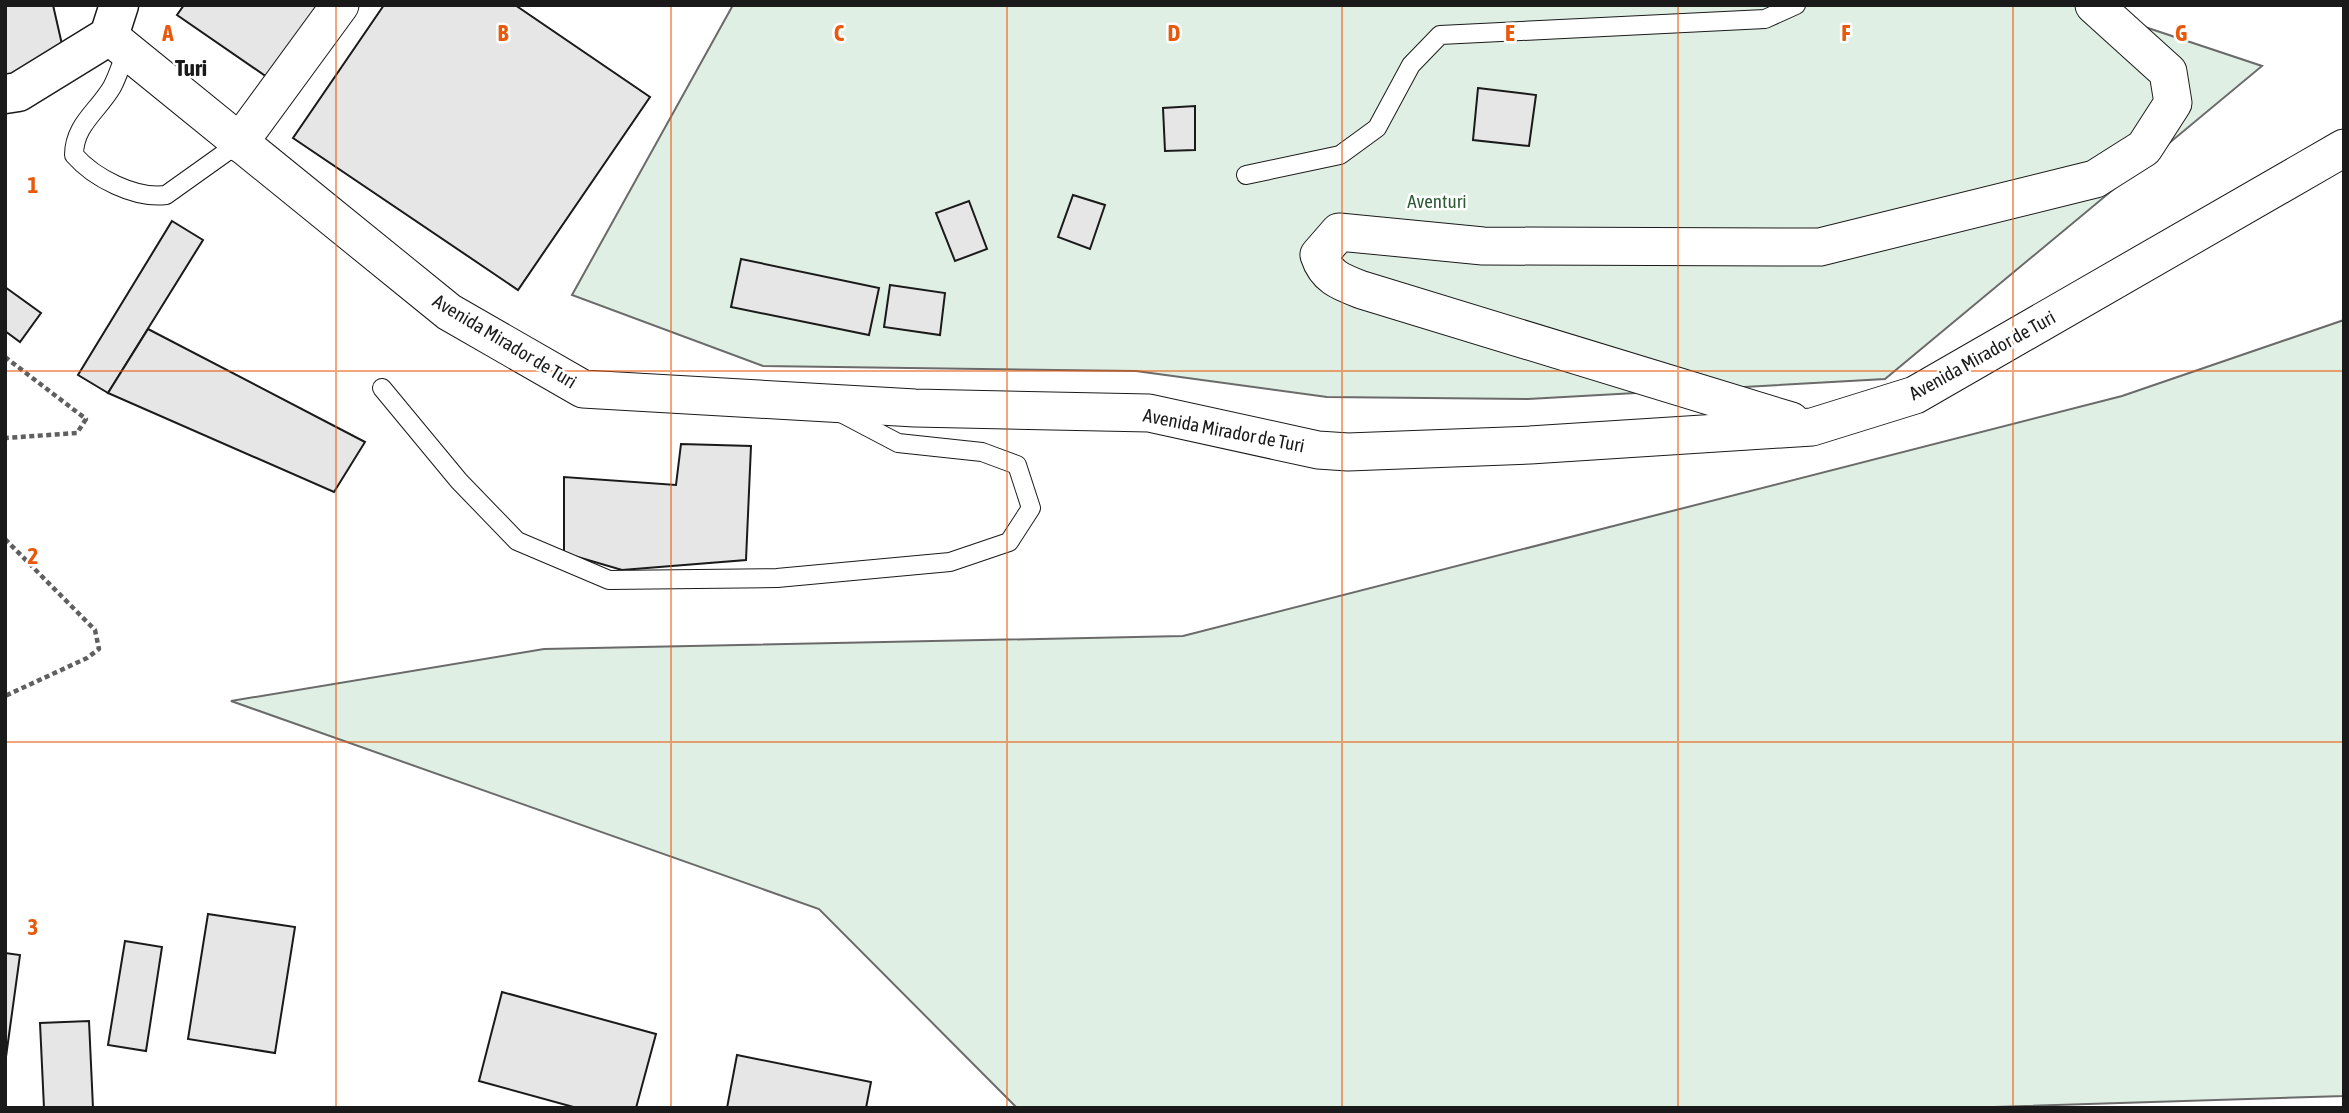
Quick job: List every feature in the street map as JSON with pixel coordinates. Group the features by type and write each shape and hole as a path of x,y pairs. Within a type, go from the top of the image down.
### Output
{"main road":[{"path":"5,94 18,93 118,30"}],"street":[{"path":"239,143 340,5"},
{"path":"1812,427 1362,290 1340,282 1324,271 1319,255 1339,232 1483,246 1820,247 2095,179 2144,148 2173,103 2168,72 2094,5"},
{"name":"Avenida Mirador de Turi","path":"118,30 239,143 449,312 583,389 823,403 1149,413 1318,450 1348,452 1530,445 1812,427 1915,395 2344,148"}],"lane":[{"path":"1246,175 1340,155 1377,128 1411,65 1440,35 1765,19 1796,5"},
{"path":"118,30 112,88 80,128 74,142 74,155 82,164 123,188 154,196 166,195 239,143"},
{"path":"382,388 459,481 517,541 609,580 777,578 950,562 1009,542 1031,508 1017,465 982,452 898,443 823,403"}],"path":[{"path":"5,357 86,419 77,433 5,438"},
{"path":"5,539 95,630 99,649 87,659 5,696"}],"green space":[{"name":"Aventuri","path":"733,5 2079,5 2262,66 1885,379 1528,399 1327,397 1136,371 763,366 572,295"},
{"path":"2344,320 2344,1096 1961,1108 1017,1108 819,909 231,701 544,649 1183,636 2122,396"}],"building":[{"path":"5,5 53,5 66,62 5,76"},
{"path":"184,5 318,5 267,77 177,15"},
{"path":"384,5 515,5 650,97 518,290 293,138"},
{"path":"1478,88 1536,95 1529,146 1473,140"},
{"path":"1195,106 1195,150 1165,151 1163,108"},
{"path":"1073,195 1105,205 1090,249 1058,237"},
{"path":"969,201 987,249 955,261 936,213"},
{"path":"172,221 203,240 108,393 78,375"},
{"path":"741,259 879,288 869,335 731,307"},
{"path":"890,285 945,293 940,335 884,327"},
{"path":"5,287 41,313 20,342 5,331"},
{"path":"148,329 365,442 334,492 108,393"},
{"path":"681,444 751,446 746,560 622,570 564,553 564,477 676,485"},
{"path":"208,914 295,927 275,1053 188,1039"},
{"path":"125,941 162,947 146,1051 108,1045"},
{"path":"5,953 20,955 5,1064"},
{"path":"502,992 656,1034 636,1108 577,1108 479,1081"},
{"path":"89,1021 93,1108 44,1108 40,1023"},
{"path":"737,1055 871,1082 866,1108 727,1108"}],"district":[{"name":"Turi","path":"191,68"}]}
